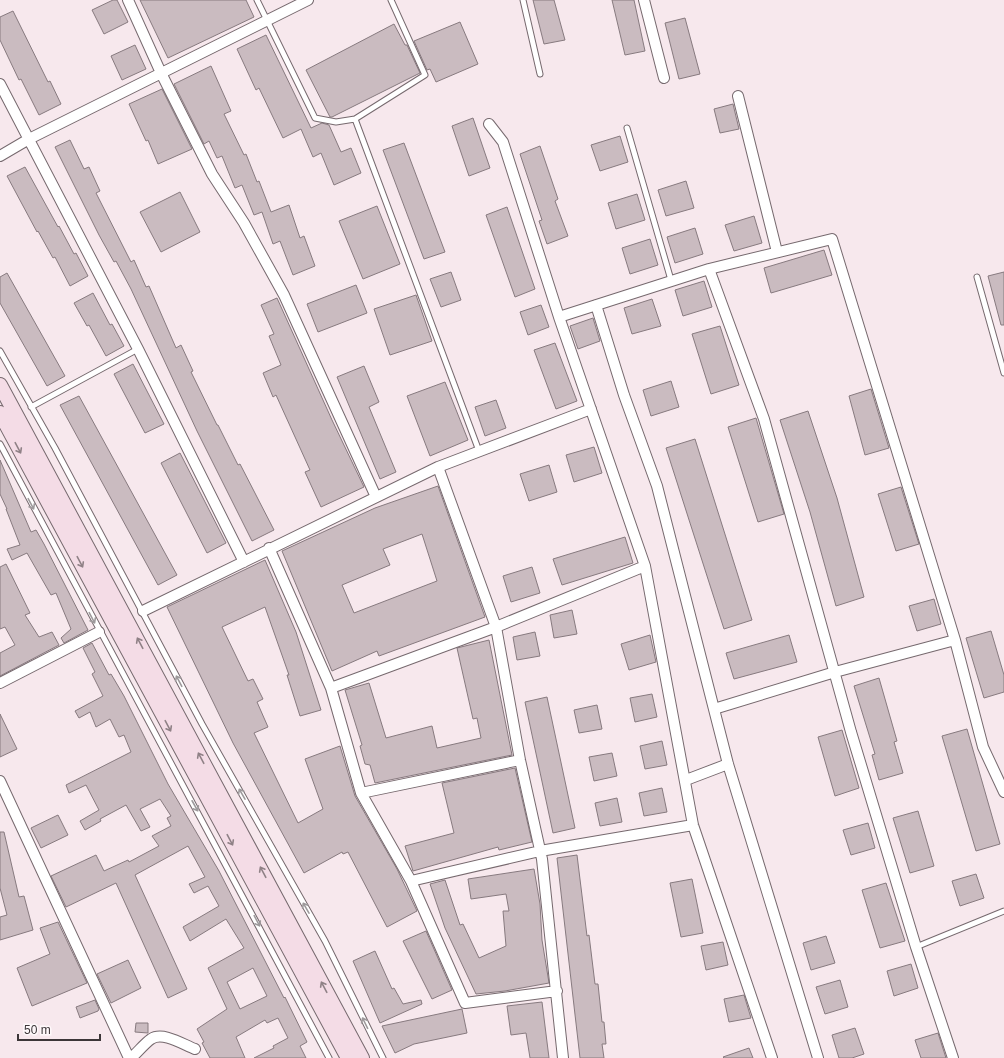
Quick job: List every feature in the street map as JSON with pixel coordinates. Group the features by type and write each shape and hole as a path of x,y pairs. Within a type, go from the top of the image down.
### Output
{"main road":[{"path":"0,385 362,1058"},
{"path":"0,413 348,1058"}],"street":[{"path":"128,0 161,73 212,174 244,223 284,295 376,497"},
{"path":"0,156 161,73 308,0"},
{"path":"644,0 664,78"},
{"path":"0,84 138,349 244,562"},
{"path":"738,96 777,252"},
{"path":"489,124 503,142 559,317 645,566 686,780 693,825 772,1058"},
{"path":"559,317 709,269 832,239 955,640 983,747 1004,792"},
{"path":"709,269 764,420 835,672 916,947 953,1058"},
{"path":"596,305 624,395 657,486 728,764 818,1058"},
{"path":"143,611 244,562 269,548 438,467 591,409"},
{"path":"438,467 496,627 520,760 540,851 564,1058"},
{"path":"269,548 331,688 361,793 411,881 465,1004 557,991"},
{"path":"331,688 496,627 645,566"},
{"path":"0,683 100,632"},
{"path":"714,709 835,672 955,640"},
{"path":"361,793 520,760"},
{"path":"686,780 728,764"},
{"path":"0,782 130,1058 152,1038 159,1036 166,1037 195,1049"},
{"path":"411,881 540,851 693,825"}],"lane":[{"path":"257,0 315,118 336,122 356,119 425,75 391,0"},
{"path":"523,0 540,74"},
{"path":"356,119 479,451"},
{"path":"627,128 671,280"},
{"path":"977,277 1004,373"},
{"path":"32,407 138,349"},
{"path":"0,351 143,611 202,724 325,941 383,1058"},
{"path":"0,444 250,908 329,1058"},
{"path":"916,947 1004,911"}],"building":[{"path":"113,0 117,0 128,22 104,34 92,10"},
{"path":"140,0 246,0 254,17 168,58"},
{"path":"533,0 554,0 565,40 544,44"},
{"path":"612,0 634,0 645,51 625,55"},
{"path":"13,11 48,82 50,81 61,104 39,115 21,79 19,80 0,40 0,17"},
{"path":"685,18 700,74 679,79 665,23"},
{"path":"460,22 478,64 436,82 430,69 427,70 414,41"},
{"path":"394,24 405,45 407,45 420,73 330,117 306,70"},
{"path":"266,35 311,128 322,123 329,125 341,152 351,148 361,173 334,185 321,153 313,157 301,129 283,138 259,88 256,90 237,49"},
{"path":"135,45 146,69 122,80 111,56"},
{"path":"211,66 231,111 224,114 244,155 246,154 257,182 259,181 271,212 289,205 300,238 304,236 315,266 293,275 280,241 273,244 262,212 254,215 242,185 235,188 222,156 217,158 209,141 204,144 174,84"},
{"path":"162,89 192,149 158,164 148,140 146,141 129,104"},
{"path":"733,104 739,129 720,133 714,109"},
{"path":"473,118 490,168 469,176 452,126"},
{"path":"620,136 628,162 600,171 591,145"},
{"path":"70,140 84,169 89,167 100,191 96,193 131,262 134,260 146,287 149,286 176,348 181,345 193,371 191,372 217,425 238,465 240,464 274,530 252,541 197,431 131,289 116,261 114,262 99,235 55,147"},
{"path":"404,143 445,252 424,259 383,150"},
{"path":"540,146 558,199 555,201 568,236 547,244 539,221 542,220 520,154"},
{"path":"25,167 58,227 59,226 74,254 76,253 88,276 70,286 55,257 53,258 38,231 37,232 7,176"},
{"path":"686,181 694,208 666,216 658,190"},
{"path":"180,192 200,232 161,252 140,212"},
{"path":"637,194 645,220 616,229 608,203"},
{"path":"377,206 400,264 363,279 339,221"},
{"path":"507,207 535,289 515,297 486,215"},
{"path":"754,216 762,243 734,251 725,225"},
{"path":"695,228 703,254 675,263 667,237"},
{"path":"650,239 658,265 630,274 622,248"},
{"path":"824,250 832,275 771,293 764,268"},
{"path":"451,272 461,300 441,307 430,279"},
{"path":"1004,272 1004,325 1001,325 988,276"},
{"path":"7,273 65,376 47,386 0,303 0,277"},
{"path":"704,281 712,307 683,316 675,290"},
{"path":"356,285 367,313 318,332 307,304"},
{"path":"93,293 110,325 112,324 124,346 106,356 89,325 87,326 74,303"},
{"path":"416,295 432,341 390,355 374,309"},
{"path":"277,298 364,487 321,507 305,472 310,470 276,395 273,397 263,373 281,365 269,336 274,334 261,305"},
{"path":"652,299 661,326 632,334 624,308"},
{"path":"541,305 549,327 528,335 520,312"},
{"path":"593,318 600,341 578,349 570,326"},
{"path":"720,326 739,385 711,394 692,334"},
{"path":"555,343 577,401 556,409 534,350"},
{"path":"133,364 164,424 145,433 114,374"},
{"path":"364,366 379,402 369,407 396,472 380,479 337,377"},
{"path":"671,381 679,407 651,416 643,390"},
{"path":"445,382 468,440 430,456 407,396"},
{"path":"871,389 889,448 865,455 849,396"},
{"path":"79,396 177,575 158,585 60,405"},
{"path":"496,400 506,428 485,436 475,407"},
{"path":"808,411 837,498 864,597 836,606 810,512 780,420"},
{"path":"756,418 784,514 758,522 728,427"},
{"path":"695,439 752,620 724,629 666,448"},
{"path":"594,447 602,473 574,482 566,455"},
{"path":"180,453 226,543 207,553 161,463"},
{"path":"0,460 31,532 36,530 88,630 64,643 61,638 71,629 56,593 51,595 27,553 12,560 7,549 20,545 0,494"},
{"path":"549,465 557,492 529,501 520,474"},
{"path":"438,486 485,617 379,656 377,651 332,671 282,551 375,508","holes":["422,534 437,581 354,613 342,585 390,565 383,549"]},
{"path":"901,487 919,544 896,551 878,494"},
{"path":"625,537 633,563 562,585 553,559"},
{"path":"265,560 296,632 321,710 300,716 287,675 289,675 265,607 222,627 248,681 253,679 263,699 257,702 268,727 254,733 298,823 323,809 305,759 340,746 355,796 397,869 417,911 387,927 348,852 343,854 342,852 304,873 233,743 167,607"},
{"path":"6,564 30,613 25,615 39,637 52,632 59,645 0,676 0,653 15,645 5,627 0,629 0,567"},
{"path":"532,567 540,593 511,602 503,576"},
{"path":"934,599 941,624 917,631 909,606"},
{"path":"572,610 577,634 554,638 550,615"},
{"path":"991,631 1004,675 1004,692 984,698 966,638"},
{"path":"535,632 540,656 517,660 513,637"},
{"path":"650,635 656,662 629,670 621,644"},
{"path":"789,635 797,662 734,679 726,653"},
{"path":"489,640 512,755 375,783 370,765 365,764 360,746 362,745 345,690 369,683 386,738 432,726 437,748 481,738 477,718 473,719 457,648"},
{"path":"92,643 109,675 111,674 124,696 168,784 219,871 284,998 285,997 307,1042 300,1046 306,1058 254,1058 274,1048 273,1046 288,1038 278,1018 267,1023 265,1020 236,1037 245,1058 210,1058 197,1029 227,1009 208,968 244,948 226,919 190,941 183,927 219,906 208,886 194,893 189,884 205,877 188,846 135,875 187,989 168,998 116,883 66,907 51,876 96,855 104,871 128,860 129,862 159,846 152,836 171,826 167,818 171,816 160,799 140,809 150,827 141,831 126,805 100,819 101,821 85,830 80,821 99,810 86,785 69,793 66,785 131,752 124,735 119,737 110,719 96,727 90,712 79,718 75,711 103,696 92,674 95,672 83,648","holes":["253,968 267,996 240,1009 227,982"]},
{"path":"879,678 897,741 894,742 903,773 879,780 872,755 875,754 854,686"},
{"path":"652,694 657,717 635,722 630,698"},
{"path":"547,697 575,828 553,833 525,702"},
{"path":"597,705 602,729 579,733 574,710"},
{"path":"0,714 17,749 0,757"},
{"path":"967,729 1000,844 976,851 942,736"},
{"path":"842,730 859,788 835,796 818,737"},
{"path":"662,741 667,765 645,769 640,746"},
{"path":"612,753 617,776 594,781 589,757"},
{"path":"515,768 532,842 499,850 498,847 413,871 405,846 454,833 442,783"},
{"path":"662,788 667,812 644,816 639,793"},
{"path":"617,798 622,822 600,826 595,803"},
{"path":"918,811 934,866 910,873 893,818"},
{"path":"58,815 68,835 41,848 31,828"},
{"path":"868,823 875,848 851,855 843,830"},
{"path":"0,832 4,832 19,897 24,896 33,930 0,940 0,917 7,915 0,888"},
{"path":"577,855 587,936 589,935 595,984 598,984 602,1022 604,1022 606,1044 602,1044 604,1058 580,1058 557,858"},
{"path":"534,869 540,904 542,940 549,983 505,991 476,994 445,928 430,884 445,880 460,925 463,924 479,958 506,946 503,911 509,911 506,894 471,899 468,879"},
{"path":"976,874 984,898 960,906 952,881"},
{"path":"692,879 703,933 681,937 670,883"},
{"path":"886,883 905,941 880,948 862,890"},
{"path":"58,922 87,983 32,1006 17,968 50,954 40,928"},
{"path":"426,931 452,990 432,999 403,941"},
{"path":"826,936 835,963 811,970 803,943"},
{"path":"723,942 728,965 706,970 701,946"},
{"path":"375,951 392,989 394,988 403,1004 421,1000 422,1004 380,1023 353,961"},
{"path":"128,960 141,988 111,1003 97,974"},
{"path":"911,964 918,988 894,996 887,971"},
{"path":"840,980 848,1007 825,1014 816,987"},
{"path":"744,995 751,1018 729,1022 724,999"},
{"path":"95,1000 99,1009 98,1011 80,1018 76,1007"},
{"path":"542,1002 549,1058 530,1058 526,1033 511,1035 507,1006"},
{"path":"462,1009 467,1033 414,1044 395,1053 382,1026"},
{"path":"136,1023 148,1023 148,1033 135,1032"},
{"path":"855,1028 864,1054 852,1058 839,1058 832,1035"},
{"path":"938,1033 946,1058 921,1058 915,1040"},
{"path":"749,1048 753,1058 723,1057"}]}
